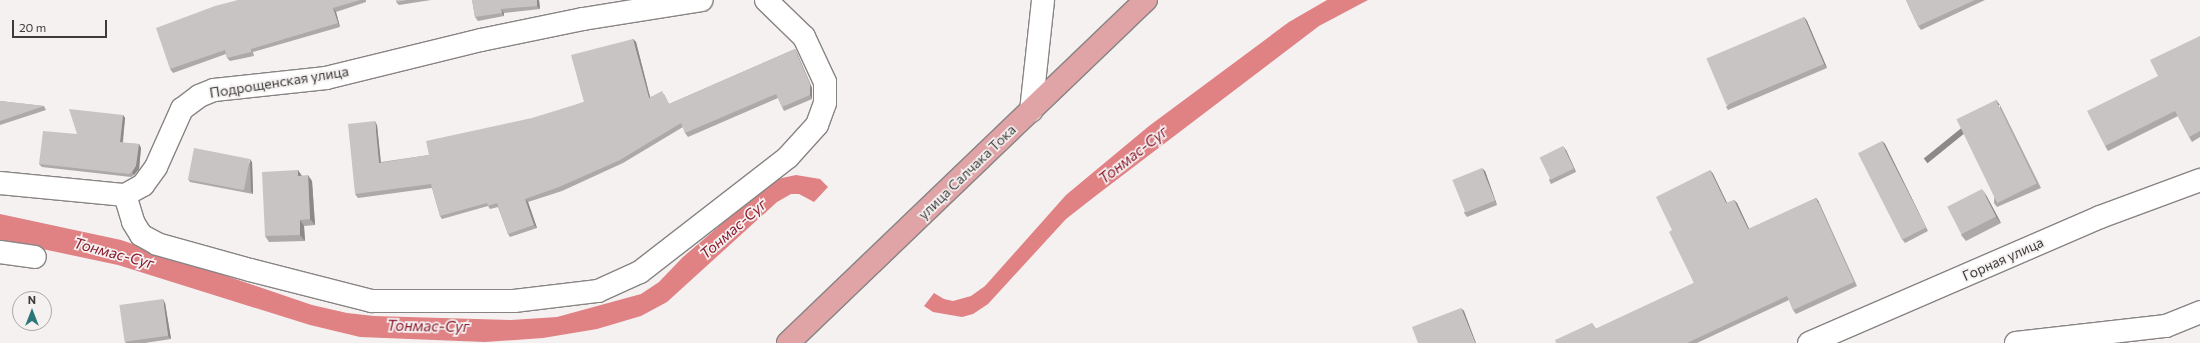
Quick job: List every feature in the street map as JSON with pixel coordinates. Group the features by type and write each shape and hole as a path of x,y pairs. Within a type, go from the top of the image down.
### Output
{"main road":[{"name":"улица Салчака Тока","path":"788,343 1146,0"}],"street":[{"name":"Подрощенская улица","path":"125,195 143,185 156,167 182,109 199,96 214,90 326,78 481,40 583,19 701,0"},
{"path":"0,183 125,195 133,222 141,235 157,244 250,270 372,301 514,301 598,290 640,272 788,157 816,125 825,103 825,82 804,36 766,0"},
{"path":"1031,111 1043,0"},
{"name":"Горная улица","path":"1809,343 2100,217 2200,180"},
{"path":"0,252 35,257"},
{"path":"2016,343 2166,326 2200,312"}],"water":[{"name":"Тонмас-Суг","path":"1327,0 1368,0 1319,26 1066,219 988,304 973,314 962,317 933,312 924,306 934,293 944,299 953,301 971,296 985,286 1066,195 1149,126 1289,22"},
{"name":"Тонмас-Суг","path":"796,175 820,179 828,187 814,202 799,194 791,194 777,202 667,302 641,316 597,329 543,338 485,342 360,337 310,325 118,265 0,240 0,214 121,240 312,305 347,313 374,316 511,320 557,317 641,294 659,282 683,257 773,180"}],"building":[{"path":"238,0 360,0 333,8 338,23 251,49 251,52 227,58 225,50 170,69 156,28 215,6"},
{"path":"396,0 407,0 396,2"},
{"path":"472,0 537,0 537,6 501,9 502,13 475,17"},
{"path":"1906,0 1975,0 1918,26"},
{"path":"1804,17 1824,64 1726,105 1706,58"},
{"path":"2200,36 2200,131 2189,137 2175,111 2105,146 2087,111 2158,76 2150,60"},
{"path":"633,39 649,98 662,91 669,104 795,49 810,84 810,95 782,107 776,94 685,133 681,123 620,160 559,187 525,199 534,225 508,234 497,203 488,206 487,203 440,216 431,184 355,194 348,124 375,121 379,163 429,155 426,141 532,118 584,102 571,55"},
{"path":"1996,100 2037,184 1997,203 1956,119"},
{"path":"0,101 44,106 0,121"},
{"path":"69,109 123,115 120,142 139,144 136,166 132,172 129,174 39,164 43,131 77,134"},
{"path":"1882,141 1926,227 1902,240 1858,153"},
{"path":"1563,146 1574,168 1551,180 1540,157"},
{"path":"194,148 250,159 244,190 188,179"},
{"path":"1482,168 1495,200 1465,212 1452,180"},
{"path":"298,170 298,176 308,175 310,219 300,220 300,235 265,236 262,172"},
{"path":"1710,170 1726,203 1734,200 1748,229 1816,198 1854,282 1793,310 1787,296 1687,343 1556,343 1555,340 1592,323 1595,329 1694,283 1669,232 1672,230 1656,197"},
{"path":"1982,189 1996,217 1961,234 1947,207"},
{"path":"163,299 168,336 125,342 119,305"},
{"path":"1461,308 1475,343 1418,343 1412,327"}]}
